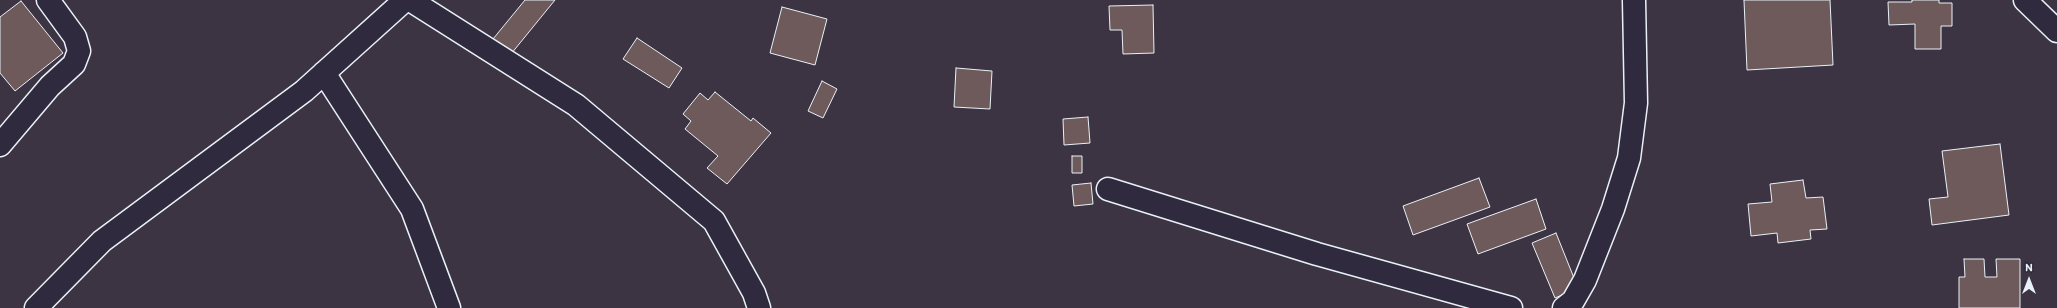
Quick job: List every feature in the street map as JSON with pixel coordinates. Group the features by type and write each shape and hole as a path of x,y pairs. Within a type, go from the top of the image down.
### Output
{"street":[{"path":"0,145 50,86 74,64 79,51 75,37 48,0"},
{"path":"36,308 102,241 304,91 405,0"},
{"path":"410,0 576,105 714,221 754,293 759,308"},
{"path":"1564,308 1573,301 1585,280 1613,209 1629,158 1636,103 1634,0"},
{"path":"2025,0 2057,31"},
{"path":"324,73 412,209 449,308"},
{"path":"1108,189 1317,254 1511,308"}],"building":[{"path":"525,0 555,0 511,54 493,39"},
{"path":"1744,0 1830,0 1833,65 1747,70"},
{"path":"1912,0 1939,0 1939,3 1952,3 1952,26 1941,26 1941,49 1915,49 1915,24 1889,25 1888,2 1912,2"},
{"path":"21,1 63,53 15,91 0,73 0,17"},
{"path":"1153,5 1154,53 1123,54 1122,30 1110,30 1109,6"},
{"path":"782,7 827,19 815,65 770,53"},
{"path":"637,38 682,68 669,88 623,59"},
{"path":"956,68 992,71 990,109 954,107"},
{"path":"822,81 837,89 823,118 808,111"},
{"path":"715,92 751,121 753,118 771,133 727,184 707,168 718,156 685,129 691,121 683,114 700,93 708,100"},
{"path":"1088,117 1090,143 1064,145 1063,119"},
{"path":"2000,144 2009,215 1932,225 1929,199 1948,197 1942,151"},
{"path":"1072,156 1082,156 1082,173 1072,173"},
{"path":"1479,178 1490,207 1413,235 1403,206"},
{"path":"1803,180 1806,198 1823,197 1827,229 1810,230 1811,239 1778,243 1777,233 1751,236 1748,204 1772,202 1770,184"},
{"path":"1091,183 1093,204 1074,206 1072,185"},
{"path":"1536,199 1546,229 1478,254 1467,224"},
{"path":"1556,233 1578,288 1555,298 1532,243"},
{"path":"1964,259 1984,259 1985,277 1997,277 1996,259 2020,259 2020,308 1959,308 1959,277 1965,277"}]}
